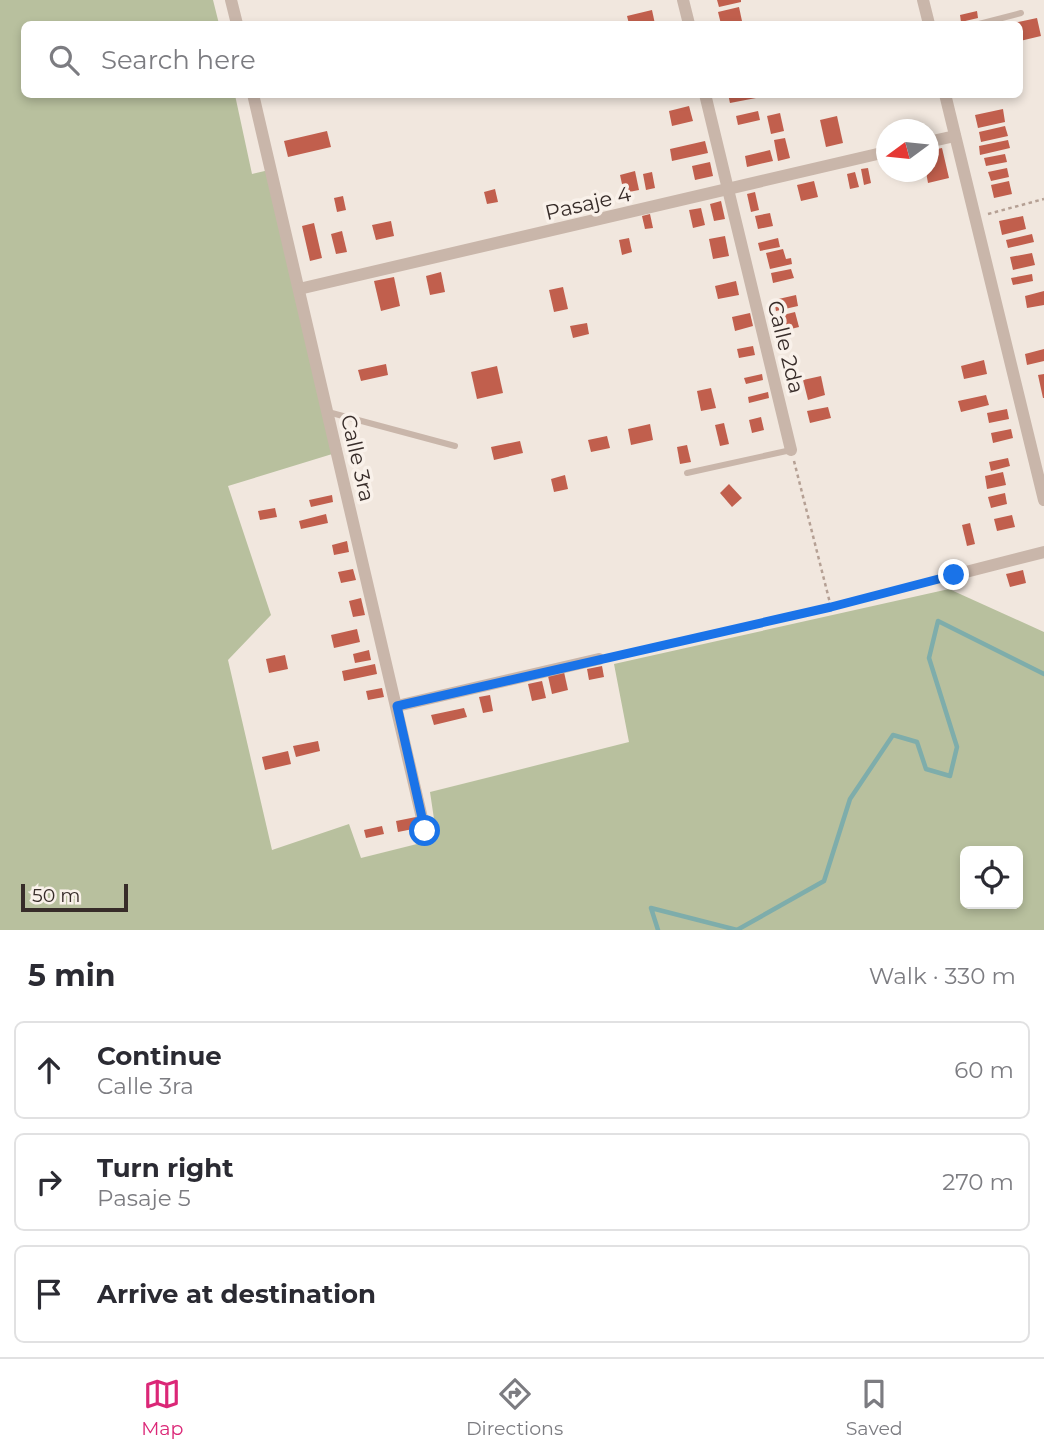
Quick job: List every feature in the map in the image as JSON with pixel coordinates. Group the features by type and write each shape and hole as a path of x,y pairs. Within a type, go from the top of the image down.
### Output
{"street":[{"path":"231,0 236,21"},
{"path":"683,0 688,21"},
{"path":"923,0 928,21"},
{"name":"Calle 3ra","path":"254,98 425,831"},
{"name":"Calle 2da","path":"706,98 791,450"},
{"path":"946,98 1044,500"},
{"path":"939,140 955,136"},
{"name":"Pasaje 4","path":"299,289 876,155"},
{"path":"954,575 1044,552"},
{"path":"397,706 599,659"}],"lane":[{"path":"990,21 1021,13"},
{"path":"328,412 455,446"},
{"path":"687,473 791,450"}],"path":[{"path":"974,217 1044,199"},
{"path":"791,450 831,607"},
{"path":"599,659 831,607 954,575"}],"green space":[{"path":"0,0 213,0 218,21 21,21 21,98 236,98 252,174 269,170 342,451 228,486 271,615 228,660 272,850 349,824 361,858 437,839 430,792 629,742 614,664 949,589 1044,632 1044,930 0,930"}],"building":[{"path":"717,0 741,0 741,2 719,7"},
{"path":"739,7 742,21 720,21 718,12"},
{"path":"652,10 654,21 628,21 627,16"},
{"path":"977,11 978,18 961,21 960,15"},
{"path":"1037,18 1041,36 1023,40 1023,21"},
{"path":"729,98 756,98 730,103"},
{"path":"689,106 693,121 672,126 669,111"},
{"path":"1003,109 1005,122 978,128 975,115"},
{"path":"758,111 760,120 738,125 736,116"},
{"path":"780,113 784,131 771,134 767,116"},
{"path":"837,116 843,143 826,147 820,120"},
{"path":"1005,126 1008,136 981,142 979,132"},
{"path":"327,131 331,147 288,157 284,141"},
{"path":"785,138 790,158 778,161 774,140"},
{"path":"1008,140 1010,148 980,155 979,146"},
{"path":"705,141 708,153 672,161 670,149"},
{"path":"942,148 949,178 939,180 939,149"},
{"path":"770,150 773,161 747,167 745,156"},
{"path":"1005,154 1007,162 986,166 984,158"},
{"path":"710,162 713,176 695,180 692,166"},
{"path":"868,168 871,183 864,185 861,169"},
{"path":"1007,168 1009,177 991,181 988,172"},
{"path":"635,171 639,190 624,193 620,175"},
{"path":"652,172 655,188 646,190 643,174"},
{"path":"855,172 859,187 850,189 847,174"},
{"path":"814,181 818,197 801,201 797,185"},
{"path":"1009,181 1012,194 994,198 991,185"},
{"path":"495,189 498,202 487,204 484,192"},
{"path":"755,192 759,210 751,212 747,194"},
{"path":"343,196 346,210 337,212 334,198"},
{"path":"721,201 725,219 714,221 710,204"},
{"path":"701,208 705,225 693,228 689,210"},
{"path":"770,213 773,226 758,229 755,216"},
{"path":"650,214 653,228 645,229 642,216"},
{"path":"1023,216 1026,229 1002,235 999,221"},
{"path":"391,221 394,236 376,240 372,225"},
{"path":"314,223 322,258 310,261 302,226"},
{"path":"342,231 347,252 336,254 331,234"},
{"path":"1032,234 1034,242 1008,248 1006,240"},
{"path":"725,236 729,256 713,259 709,239"},
{"path":"629,238 632,252 622,255 619,240"},
{"path":"778,238 780,247 760,251 758,243"},
{"path":"783,249 786,259 791,258 792,264 770,269 766,253"},
{"path":"1032,253 1035,265 1013,270 1010,257"},
{"path":"791,269 794,278 773,283 771,273"},
{"path":"441,272 445,292 430,295 426,276"},
{"path":"1032,274 1033,281 1013,285 1011,278"},
{"path":"394,277 400,306 381,311 374,281"},
{"path":"736,281 739,295 718,299 715,286"},
{"path":"563,287 568,309 554,312 549,290"},
{"path":"1044,291 1044,305 1027,308 1025,296"},
{"path":"796,295 798,306 776,311 774,300"},
{"path":"795,312 799,327 779,332 775,317"},
{"path":"750,313 753,326 735,331 732,317"},
{"path":"587,323 589,334 573,338 570,326"},
{"path":"753,346 755,355 739,358 737,349"},
{"path":"1044,349 1044,361 1027,365 1025,354"},
{"path":"984,360 987,374 964,379 961,366"},
{"path":"386,364 388,375 361,381 358,370"},
{"path":"497,366 503,393 477,399 471,372"},
{"path":"762,374 763,380 746,384 744,378"},
{"path":"1044,374 1044,398 1043,398 1038,375"},
{"path":"821,376 825,395 808,400 803,380"},
{"path":"711,388 716,408 701,411 697,391"},
{"path":"768,392 769,398 749,403 748,397"},
{"path":"986,395 989,405 961,412 958,401"},
{"path":"828,407 831,418 810,423 807,411"},
{"path":"1007,409 1009,419 989,423 987,413"},
{"path":"761,417 764,430 752,433 749,420"},
{"path":"724,423 729,444 720,446 715,425"},
{"path":"650,424 653,440 631,445 628,429"},
{"path":"1011,429 1013,438 993,443 991,433"},
{"path":"607,436 610,448 591,452 588,440"},
{"path":"520,441 523,453 494,460 491,447"},
{"path":"687,445 691,462 680,464 677,447"},
{"path":"1008,458 1010,466 991,471 989,462"},
{"path":"1003,472 1006,485 987,489 985,476"},
{"path":"565,475 568,489 554,492 551,479"},
{"path":"729,484 742,498 732,507 720,493"},
{"path":"1005,493 1007,504 991,508 988,497"},
{"path":"332,495 333,502 311,507 309,500"},
{"path":"275,508 277,517 260,520 258,511"},
{"path":"326,514 328,523 301,529 299,521"},
{"path":"1012,515 1015,527 997,531 994,519"},
{"path":"970,523 975,544 967,546 962,525"},
{"path":"347,541 349,552 334,555 332,545"},
{"path":"353,569 356,580 341,583 338,572"},
{"path":"1023,570 1026,583 1010,587 1006,574"},
{"path":"361,598 365,615 353,617 349,601"},
{"path":"357,629 360,642 334,648 331,635"},
{"path":"369,650 371,660 355,663 353,654"},
{"path":"285,655 288,669 269,673 266,659"},
{"path":"375,664 377,674 344,681 342,671"},
{"path":"602,666 604,677 589,680 587,669"},
{"path":"564,672 568,690 552,694 548,676"},
{"path":"542,681 546,698 532,701 528,684"},
{"path":"382,688 384,697 368,700 366,691"},
{"path":"490,695 493,711 483,713 479,697"},
{"path":"464,708 467,717 434,725 431,715"},
{"path":"318,741 320,751 296,757 293,746"},
{"path":"288,751 291,764 265,770 262,757"},
{"path":"416,817 418,828 398,832 396,821"},
{"path":"382,826 384,834 366,838 364,830"}],"waterway":[{"path":"658,930 651,908 737,930 824,881 850,799 893,735 917,742 926,769 950,776 957,747 929,658 938,621 1044,674"}],"route":[{"path":"425,831 397,706 831,607 954,575"}]}
